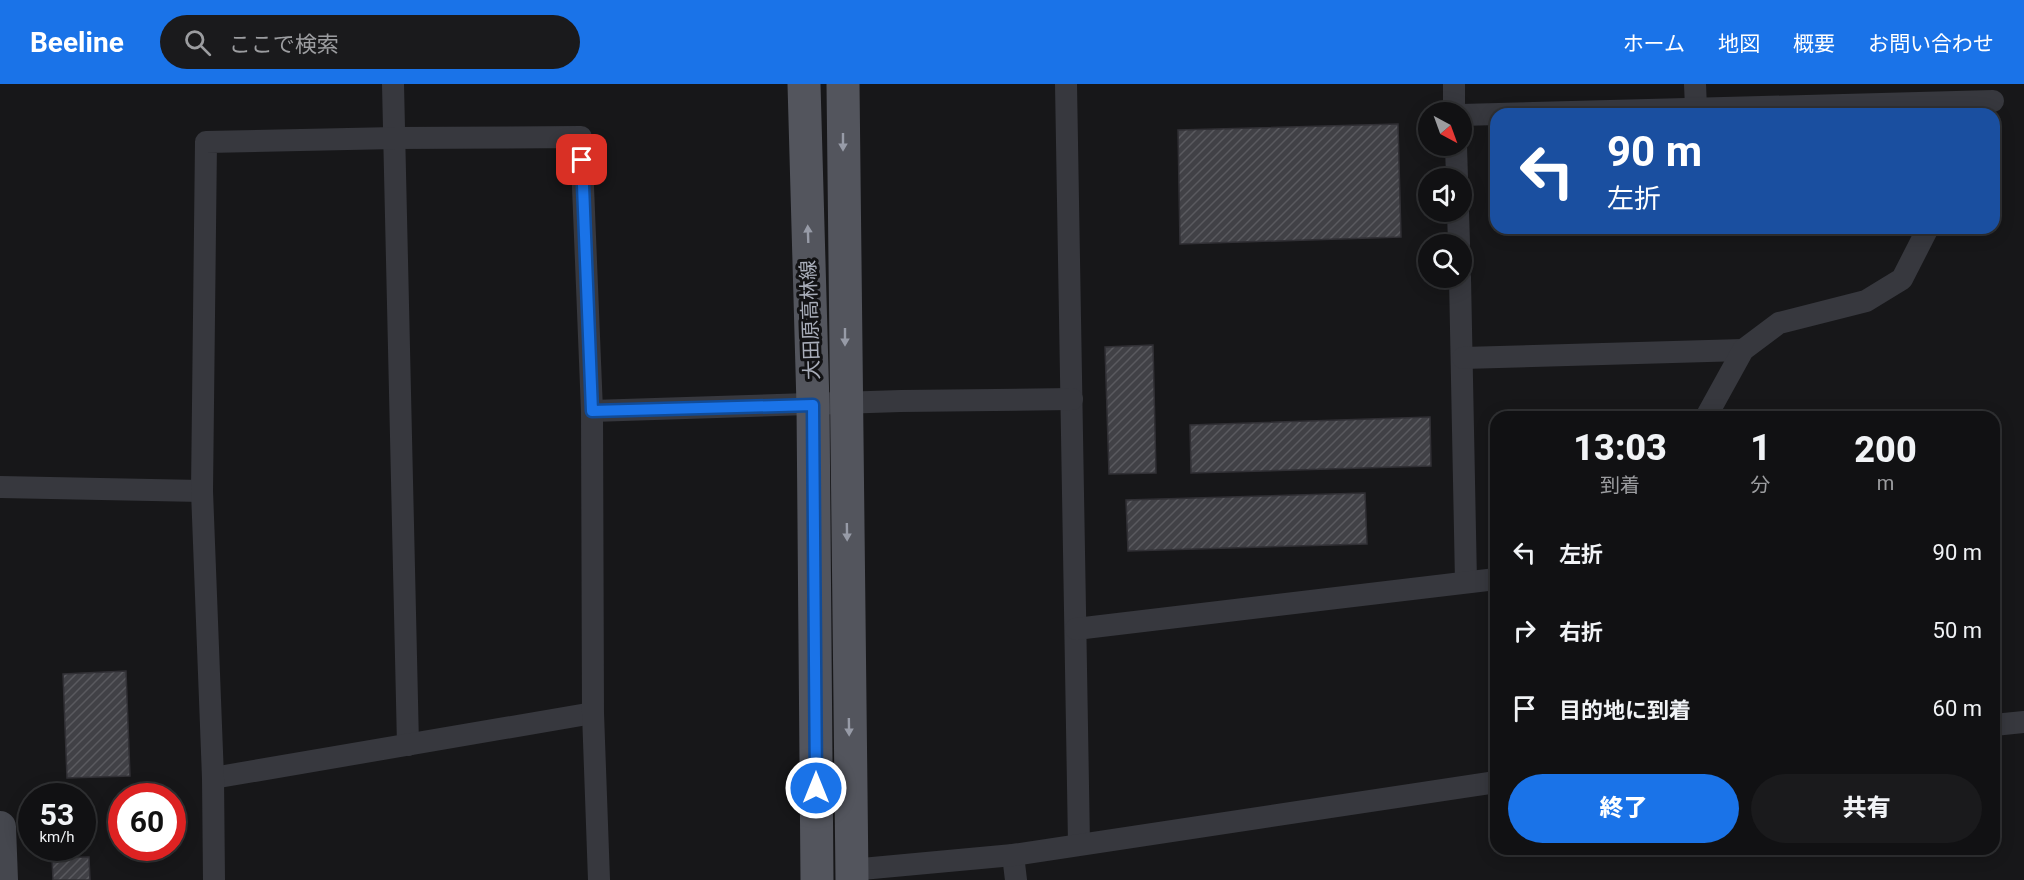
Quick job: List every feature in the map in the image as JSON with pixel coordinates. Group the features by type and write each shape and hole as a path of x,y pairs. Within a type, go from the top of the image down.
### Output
{"main road":[{"name":"大田原高林線","path":"804,84 813,405 812,880"},
{"name":"大田原高林線","path":"843,84 851,875"}],"street":[{"path":"393,84 408,745"},
{"path":"1066,84 1079,844"},
{"path":"1454,84 1454,102"},
{"path":"1695,84 1696,108 1994,100"},
{"path":"1472,115 1490,114"},
{"path":"214,880 213,778 202,491 206,142 581,137 592,411 593,713 599,880"},
{"path":"1709,411 1743,350 1779,323 1866,301 1902,279 1925,234"},
{"path":"1460,288 1466,582"},
{"path":"1463,358 1743,350"},
{"path":"592,411 813,405 845,402 1072,399"},
{"path":"0,487 202,491"},
{"path":"1076,629 1490,580"},
{"path":"213,778 593,713"},
{"path":"2000,725 2024,722"},
{"path":"812,880 1013,855 1490,783"},
{"path":"0,827 2,880"},
{"path":"1013,855 1016,880"}],"building":[{"path":"1398,124 1401,237 1180,244 1178,130"},
{"path":"1153,345 1156,473 1109,474 1105,347"},
{"path":"1430,417 1431,466 1191,473 1190,425"},
{"path":"1365,493 1367,544 1128,551 1126,500"},
{"path":"126,671 130,776 67,778 63,674"},
{"path":"52,861 89,861 90,880 53,880"}],"route":[{"path":"582,160 592,411 813,405 816,788"}]}
